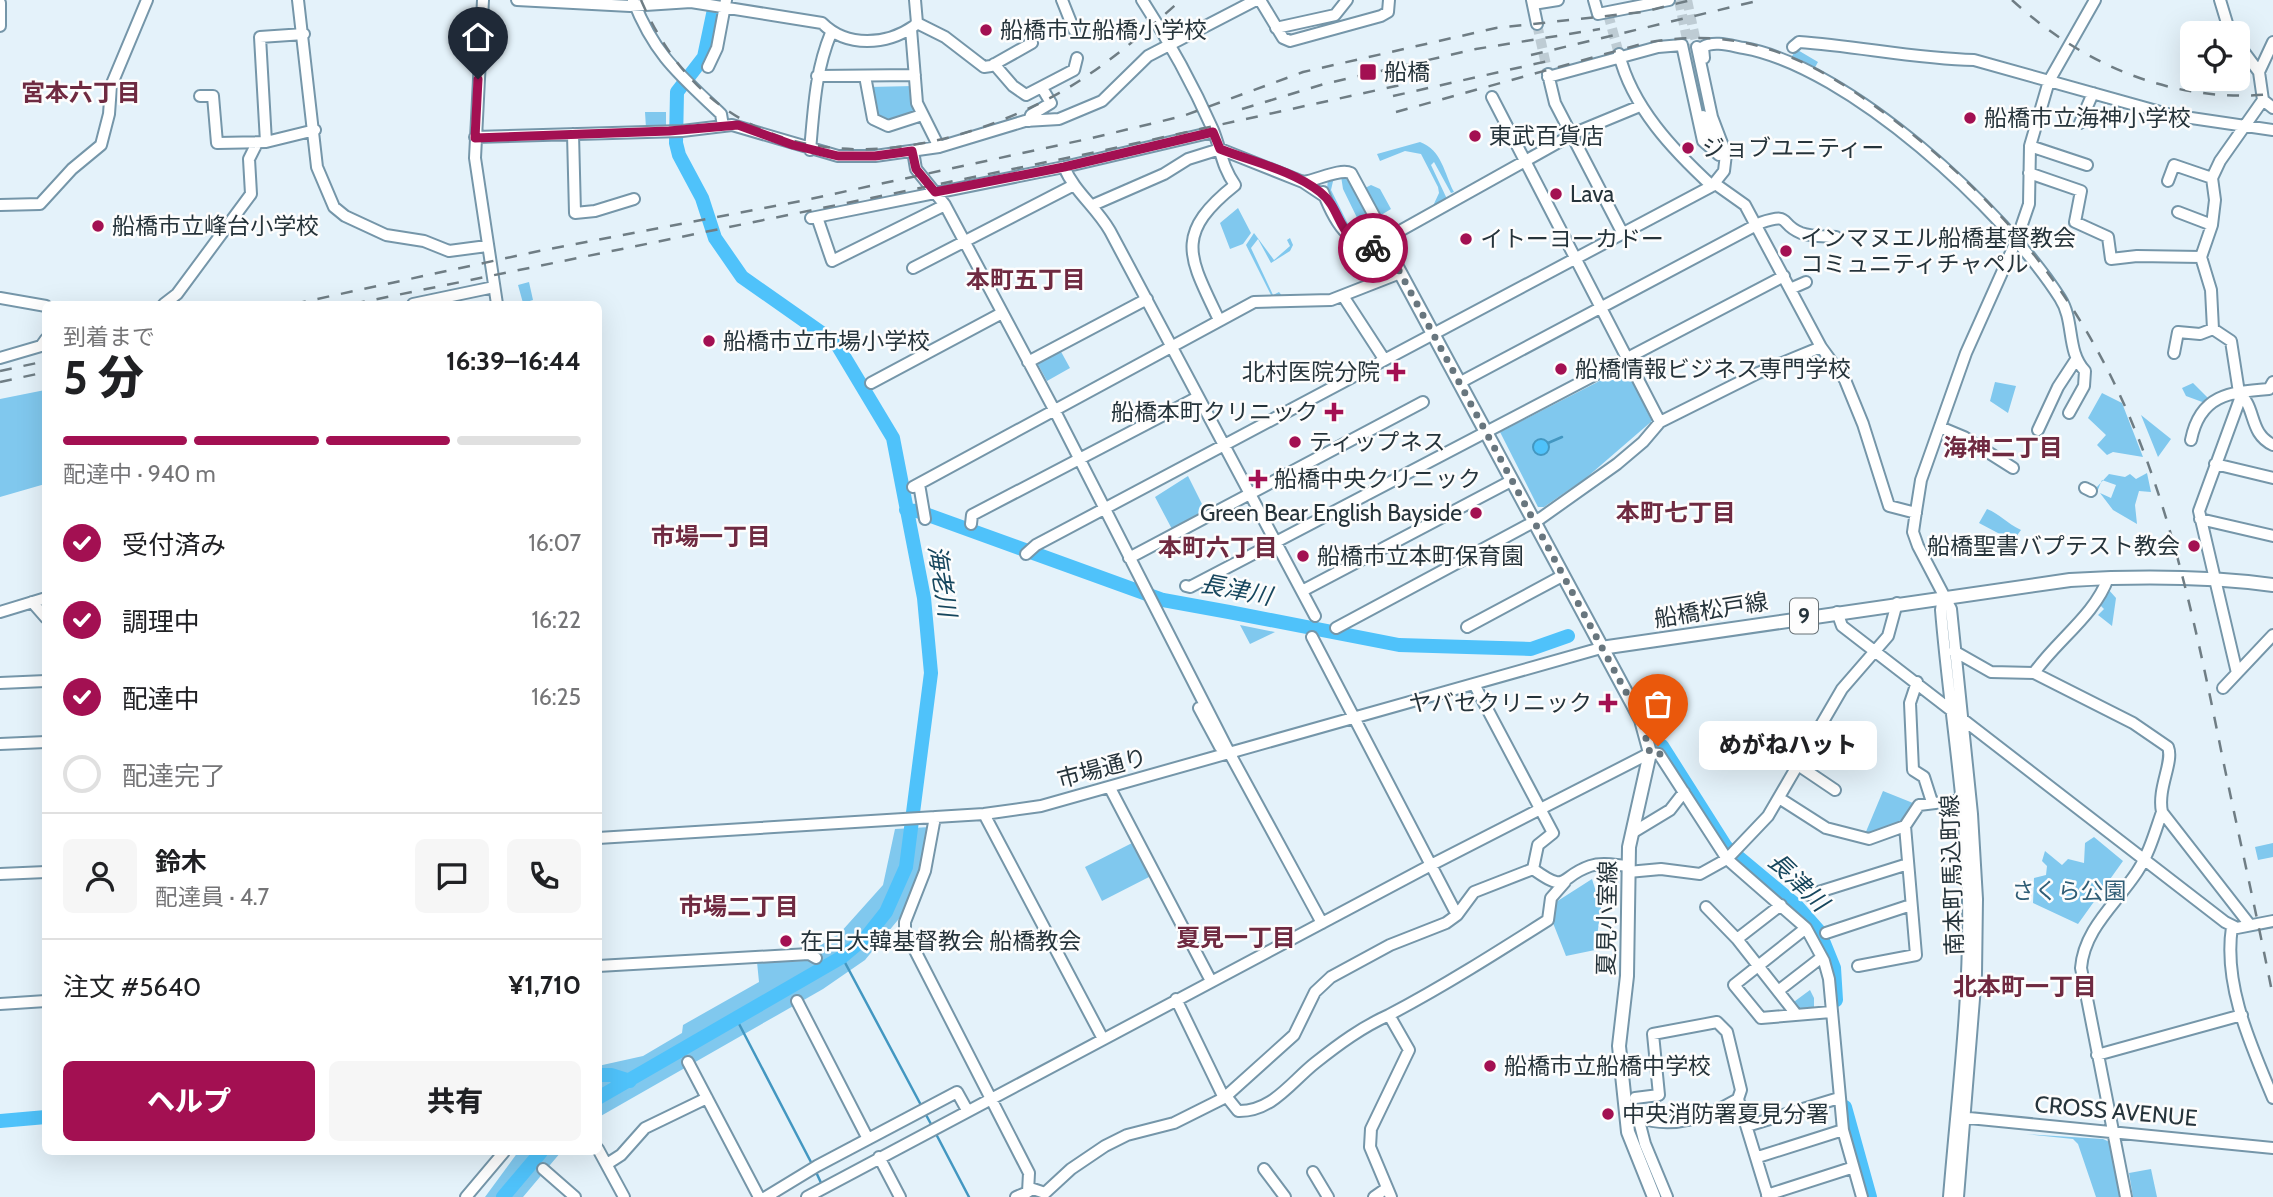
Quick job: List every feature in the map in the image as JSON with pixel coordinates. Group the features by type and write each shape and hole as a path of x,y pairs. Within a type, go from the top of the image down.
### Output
{"main road":[{"path":"1389,252 1601,648"},
{"name":"船橋松戸線","path":"1601,648 1943,596 2108,578 2214,578 2273,585"},
{"name":"夏見小室線","path":"1601,648 1656,751 1632,833 1628,869 1629,928 1620,1065 1628,1132 1654,1197"}],"street":[{"path":"0,205 40,204 72,169 101,145 109,114 111,86 146,0"},
{"path":"298,0 304,34 317,167 325,191 345,216 386,235 424,241 449,251 487,246"},
{"path":"483,0 475,138 477,184 496,301"},
{"path":"517,0 691,1 822,23 831,33 871,42 914,26 945,37 984,67 1032,43"},
{"path":"915,0 917,103 939,146"},
{"path":"1062,0 1074,30"},
{"path":"1142,0 1169,43 1213,132 1220,149 1222,166 1235,185 1212,203 1191,249 1194,265 1219,320"},
{"path":"475,138 682,131 738,125 810,150 852,157 912,151 1029,121 1059,119 1102,101 1133,69 1169,43 1258,0 1286,40 1297,41 1381,16 1388,12 1389,0"},
{"path":"1276,28 1335,15 1347,0"},
{"path":"1537,24 1532,2 1558,0"},
{"path":"1594,0 1596,12 1607,13 1669,0"},
{"path":"1619,55 1625,77 1640,106 1713,185 1742,202 1757,225 1821,347 1845,380 1889,506 1916,513 1921,480 1963,351 2017,239 2029,204 2030,146 2049,82 2095,0"},
{"path":"2220,0 2226,21"},
{"path":"634,2 651,37 680,78 721,114 723,126"},
{"path":"0,3 0,26"},
{"path":"708,67 717,48 724,5"},
{"path":"810,150 817,76 831,33"},
{"path":"168,301 177,294 251,194 248,159 261,143 260,37 304,34"},
{"path":"1793,47 1799,42 1943,59 1974,60 2171,115 2273,130"},
{"path":"2259,72 2273,42"},
{"path":"1712,117 1714,106 1703,47 1713,44 1732,46 1778,57 1834,86 1938,162 2017,239 2063,303 2069,320 2075,361 2085,372 2085,383 2070,413"},
{"path":"1623,234 1555,103 1548,76 1619,55 1658,47 1682,46 1703,141 1719,155"},
{"path":"1028,551 1713,185 1721,178 1726,162 1693,48 1701,110 1719,155 1713,185"},
{"path":"994,64 1013,86 1026,95 1074,70 1077,58"},
{"path":"2250,60 2259,72 2263,100 2273,108"},
{"path":"817,76 915,75"},
{"path":"865,76 873,119 888,126 922,116"},
{"path":"1029,121 1031,115 1051,103 1042,88"},
{"path":"2080,123 2093,93"},
{"path":"200,96 213,96 217,144 261,143 314,130"},
{"path":"1492,97 1660,422"},
{"path":"2213,328 2211,290 2201,257 2212,225 2215,200 2212,178 2243,124 2263,100"},
{"path":"1389,252 1398,232 1573,135 1640,106"},
{"path":"945,205 832,261 814,218 1064,167 1213,132"},
{"path":"573,134 575,212 595,211 634,199"},
{"path":"2030,146 2087,165"},
{"path":"1093,205 1164,174 1188,159 1220,149 1303,182 1324,196 1349,237 1368,247 1389,252"},
{"path":"912,151 916,169 945,205 1055,411 1080,460 1086,485 1129,558 1140,587"},
{"path":"2168,181 2174,165 2212,178"},
{"path":"1064,167 1072,186 1093,205 1147,299 1315,616"},
{"path":"1303,182 1323,180 1339,171 1351,173 1378,223 1389,252"},
{"path":"2029,173 2081,191 2075,222 2108,237 2111,259 2137,256 2201,257"},
{"path":"1323,180 1324,196"},
{"path":"913,268 1072,186"},
{"path":"2178,212 2212,225"},
{"path":"1459,383 1757,225 1777,218 1785,219 1799,232 1836,237"},
{"path":"924,515 916,486 1219,320 1258,301 1318,302 1343,296 1401,273"},
{"path":"1186,586 1190,587 1784,276"},
{"path":"1790,289 1806,282"},
{"path":"428,301 494,287"},
{"path":"1343,296 1384,359"},
{"path":"0,298 42,305"},
{"path":"1028,362 1147,299"},
{"path":"871,383 1002,313"},
{"path":"2174,353 2178,332 2200,334 2213,328"},
{"path":"2213,328 2231,341 2240,399 2199,511 2237,673"},
{"path":"0,358 42,345"},
{"path":"1336,628 1533,523 1617,464 1643,442 1660,422 1758,373 1821,347"},
{"path":"2038,430 2058,387 2075,361"},
{"path":"2191,440 2194,422 2211,401 2238,392 2272,389"},
{"path":"2238,392 2247,399 2257,435 2273,445"},
{"path":"971,524 972,515 1198,397"},
{"path":"1129,558 1423,402"},
{"path":"1940,426 1964,437 2013,468"},
{"path":"2215,464 2273,478"},
{"path":"1302,591 1511,481"},
{"path":"1102,510 1220,747 1230,754 1322,923"},
{"name":"南本町馬込町線","path":"1916,513 1913,532 1951,610 1973,899 1958,1197"},
{"path":"2200,519 2273,536"},
{"path":"1466,627 1562,576"},
{"path":"2034,673 2052,648 2097,600 2108,578"},
{"name":"南本町馬込町線","path":"1943,596 1941,610 1951,710 1966,799"},
{"path":"0,612 42,599"},
{"path":"32,603 42,614"},
{"path":"1176,999 1225,1097 1238,1111 1265,1106 1366,1026 1451,983 1480,960 1548,920 1551,898 1565,882 1586,867 1597,864 1700,874 1731,855 1768,816 1842,688 1893,628 1897,603"},
{"path":"1837,612 1842,626 2232,927 2273,921"},
{"path":"2223,688 2273,635"},
{"path":"1311,636 1457,915"},
{"name":"市場通り","path":"602,838 929,818 1041,806 1110,789 1601,648"},
{"path":"1954,651 1991,672 2034,673 2133,723 2168,747 2169,758 2160,793 2162,812 2144,860 2090,934 2082,950 2081,968 2096,1055 2126,1197"},
{"path":"0,682 42,681"},
{"path":"1917,682 1910,703 1913,770 1924,777 1932,802"},
{"path":"1474,684 1553,834 1538,845 1533,869"},
{"path":"0,744 42,742"},
{"path":"807,1197 1431,864 1656,751 1731,855 1806,928 1822,957 1829,979 1843,1130 1851,1168 1862,1197"},
{"path":"1798,765 1835,790"},
{"path":"1110,789 1211,981"},
{"path":"1632,833 1670,810 1684,792"},
{"path":"1779,798 1826,828 1869,839 1905,826"},
{"path":"1858,966 1916,955 1905,826 1915,807 1932,802 1966,799"},
{"path":"2162,812 2250,925"},
{"path":"984,814 1103,1038"},
{"path":"929,818 925,871 905,922 905,931 1026,1166 1030,1188"},
{"path":"1809,895 1908,864"},
{"path":"1533,869 1552,883 1565,882"},
{"path":"1030,1188 1045,1193 1071,1169 1105,1146 1127,1135 1174,1123 1225,1097 1294,1035 1315,992 1331,977 1390,945 1446,923 1457,915 1474,892 1533,869"},
{"path":"0,874 42,872"},
{"path":"1737,939 1781,905"},
{"path":"1826,933 1912,905"},
{"path":"1706,907 1737,939 1796,1014"},
{"path":"2232,927 2230,956 2242,1015 2247,1035 2273,1098"},
{"path":"1806,928 1734,985 1761,1018 1831,1012"},
{"path":"602,966 808,954 816,958"},
{"path":"1778,991 1822,957"},
{"path":"0,1003 42,1001"},
{"path":"797,1001 868,1139"},
{"path":"1374,1197 1389,1193 1370,1147 1371,1129 1409,1050 1390,1015"},
{"path":"2096,1055 2242,1015"},
{"path":"1635,1098 1659,1095 1653,1034 1717,1022 1727,1032 1741,1090 1738,1099 1758,1157 1767,1196 1851,1168"},
{"path":"688,1062 759,1197"},
{"path":"766,1197 957,1092 967,1110"},
{"path":"607,1164 621,1155 645,1128 707,1098"},
{"path":"1747,1126 1839,1098"},
{"path":"1667,1197 1645,1144 1638,1117 1656,1124 1688,1121 1738,1099"},
{"name":"南本町馬込町線","path":"1949,1197 1960,1118"},
{"name":"CROSS AVENUE","path":"1960,1118 2273,1147"},
{"path":"1758,1157 1843,1130"},
{"path":"466,1197 501,1155"},
{"path":"602,1155 624,1197"},
{"path":"879,1157 900,1197"},
{"path":"543,1169 575,1197"},
{"path":"1264,1169 1285,1197"},
{"path":"1313,1172 1328,1197"},
{"path":"1016,1197 1030,1188"}],"green space":[{"path":"1796,49 1818,62 1813,71 1791,58"},
{"path":"913,86 918,115 887,123 875,119 869,87"},
{"path":"645,112 666,112 666,127 646,128"},
{"path":"1420,142 1438,156 1454,192 1451,193 1434,162 1431,165 1447,199 1433,206 1439,193 1438,187 1421,154 1405,151 1380,161 1377,154"},
{"path":"1344,175 1357,192 1371,185 1380,189 1391,209 1373,220 1383,242 1373,247 1358,235 1364,232 1343,189 1341,176"},
{"path":"1334,177 1331,190 1350,228 1347,231 1327,189 1328,179"},
{"path":"1238,208 1251,233 1243,244 1230,249 1220,223"},
{"path":"1254,233 1274,260 1290,246 1287,240 1290,238 1293,245 1290,251 1271,263 1258,239 1251,248 1273,295 1279,292 1283,297 1272,297 1246,245"},
{"path":"529,282 533,300 522,301 518,285"},
{"path":"1059,348 1070,368 1047,381 1036,361"},
{"path":"1621,370 1629,375 1652,421 1586,478 1544,507 1538,507 1500,432"},
{"path":"1995,382 2016,386 2008,413 1990,401"},
{"path":"2193,383 2209,399 2205,403 2186,396 2182,388"},
{"path":"42,391 42,485 0,497 0,399"},
{"path":"2102,393 2122,403 2143,457 2113,452 2107,455 2097,445 2106,435 2088,418"},
{"path":"2141,415 2171,439 2158,457"},
{"path":"2147,473 2151,492 2139,491 2135,505 2137,524 2113,510 2100,493 2111,498 2116,485 2103,480 2109,474 2125,477 2130,474 2136,479"},
{"path":"1188,476 1207,514 1173,531 1155,497"},
{"path":"1987,509 2021,530 2013,541 1979,523"},
{"path":"2108,589 2116,598 2112,626 2098,615 2104,609 2098,603"},
{"path":"1240,625 1275,632 1250,644"},
{"path":"1883,791 1913,803 1902,825 1871,836 1865,834"},
{"path":"930,827 924,863 902,915 865,960 823,989 602,1115 602,1065 643,1056 682,1033 683,1025 759,982 757,962 806,961 815,957 810,952 840,933 883,885 895,829"},
{"name":"さくら公園","path":"2094,837 2123,861 2078,924 2033,903 2034,878 2046,875 2047,866 2042,861 2045,851 2062,865 2068,859 2084,863 2085,843"},
{"path":"1134,842 1151,876 1102,901 1085,867"},
{"path":"2273,843 2273,857 2258,860 2255,847"},
{"path":"1592,879 1601,908 1595,950 1566,956 1553,923 1556,902"},
{"path":"1810,990 1814,998 1814,1010 1797,1014 1791,1004"},
{"path":"2026,1134 2103,1139 2114,1144 2122,1197 2096,1197 2078,1144 2073,1139"},
{"path":"516,1155 558,1155 523,1197 485,1197"},
{"path":"2151,1169 2157,1197 2133,1197 2129,1173"}],"shaded area":[{"path":"1538,439 1544,439 1549,447 1547,453 1538,455 1533,450 1533,444"}],"waterway":[{"name":"海老川","path":"602,1096 842,957 867,936 886,912 906,867 931,673 924,598 893,438 836,343 742,277 715,238 702,198 679,155 676,143 677,92 704,57 716,0"},
{"path":"1548,443 1562,437"},
{"name":"長津川","path":"906,510 917,511 1163,600 1399,645 1531,649 1568,636"},
{"name":"長津川","path":"1662,746 1726,847 1797,906 1819,931 1834,968 1836,1000"},
{"path":"842,957 922,1107"},
{"path":"737,1020 813,1166"},
{"path":"602,1075 630,1081"},
{"name":"長津川","path":"1845,1107 1870,1197"},
{"path":"925,1113 932,1126"},
{"path":"0,1121 42,1117"},
{"path":"935,1132 969,1197"},
{"name":"海老川","path":"503,1197 538,1155"},
{"path":"816,1172 822,1185"}],"tunnel":[{"path":"1679,0 1689,49"},
{"path":"1687,0 1697,47"},
{"path":"1608,14 1619,54"},
{"path":"1537,24 1548,74"}],"railway":[{"path":"641,0 673,57 713,99 759,128 810,144 864,149 921,144 979,129 1036,105 1094,71 1181,0"},
{"path":"308,301 539,251 801,201 1092,138 1183,116 1303,72 1496,28 1643,12 1691,0"},
{"path":"1531,55 1761,0"},
{"path":"2012,0 2069,44 2133,76 2201,93 2237,96 2273,94"},
{"path":"1242,109 1324,84 1476,49 1600,29"},
{"path":"1396,112 1645,43 1682,38 1748,43 1778,52 1836,80 1894,120 1971,185 2033,254 2083,325 2122,400 2154,480 2201,654 2273,997"},
{"path":"1393,96 1548,61"},
{"path":"368,301 1096,152 1405,84"},
{"path":"0,371 42,362"},
{"path":"0,382 42,373"}],"way so far":[{"path":"1373,248 1389,252 1641,720 1650,753 1660,754 1658,746"}],"place":[{"name":"船橋市立船橋小学校","path":"986,30"},
{"name":"船橋","path":"1368,72"},
{"name":"船橋市立海神小学校","path":"1970,118"},
{"name":"東武百貨店","path":"1475,136"},
{"name":"ジョブユニティー","path":"1688,148"},
{"name":"Lava","path":"1556,194"},
{"name":"船橋市立峰台小学校","path":"98,226"},
{"name":"イトーヨーカドー","path":"1466,239"},
{"name":"インマヌエル船橋基督教会 コミュニティチャペル","path":"1786,251"},
{"name":"船橋市立市場小学校","path":"709,341"},
{"name":"船橋情報ビジネス専門学校","path":"1561,369"},
{"name":"北村医院分院","path":"1396,372"},
{"name":"船橋本町クリニック","path":"1334,412"},
{"name":"ティップネス","path":"1295,442"},
{"name":"船橋中央クリニック","path":"1258,479"},
{"name":"Green Bear English Bayside","path":"1476,513"},
{"name":"船橋聖書バプテスト教会","path":"2194,546"},
{"name":"船橋市立本町保育園","path":"1303,556"},
{"name":"ヤバセクリニック","path":"1608,703"},
{"name":"めがねハット","path":"1658,746"},
{"name":"在日大韓基督教会 船橋教会","path":"786,941"},
{"name":"船橋市立船橋中学校","path":"1490,1066"},
{"name":"中央消防署夏見分署","path":"1608,1114"}],"district":[{"name":"宮本六丁目","path":"81,93"},
{"name":"本町五丁目","path":"1026,280"},
{"name":"海神二丁目","path":"2003,448"},
{"name":"本町七丁目","path":"1676,513"},
{"name":"市場一丁目","path":"711,537"},
{"name":"本町六丁目","path":"1218,548"},
{"name":"市場二丁目","path":"739,907"},
{"name":"夏見一丁目","path":"1236,938"},
{"name":"北本町一丁目","path":"2025,987"}],"route":[{"path":"478,79 475,138 669,131 738,125 793,145 838,156 875,156 912,151 916,169 935,192 1064,167 1213,132 1220,149 1265,164 1320,192 1349,237 1373,248"}]}
